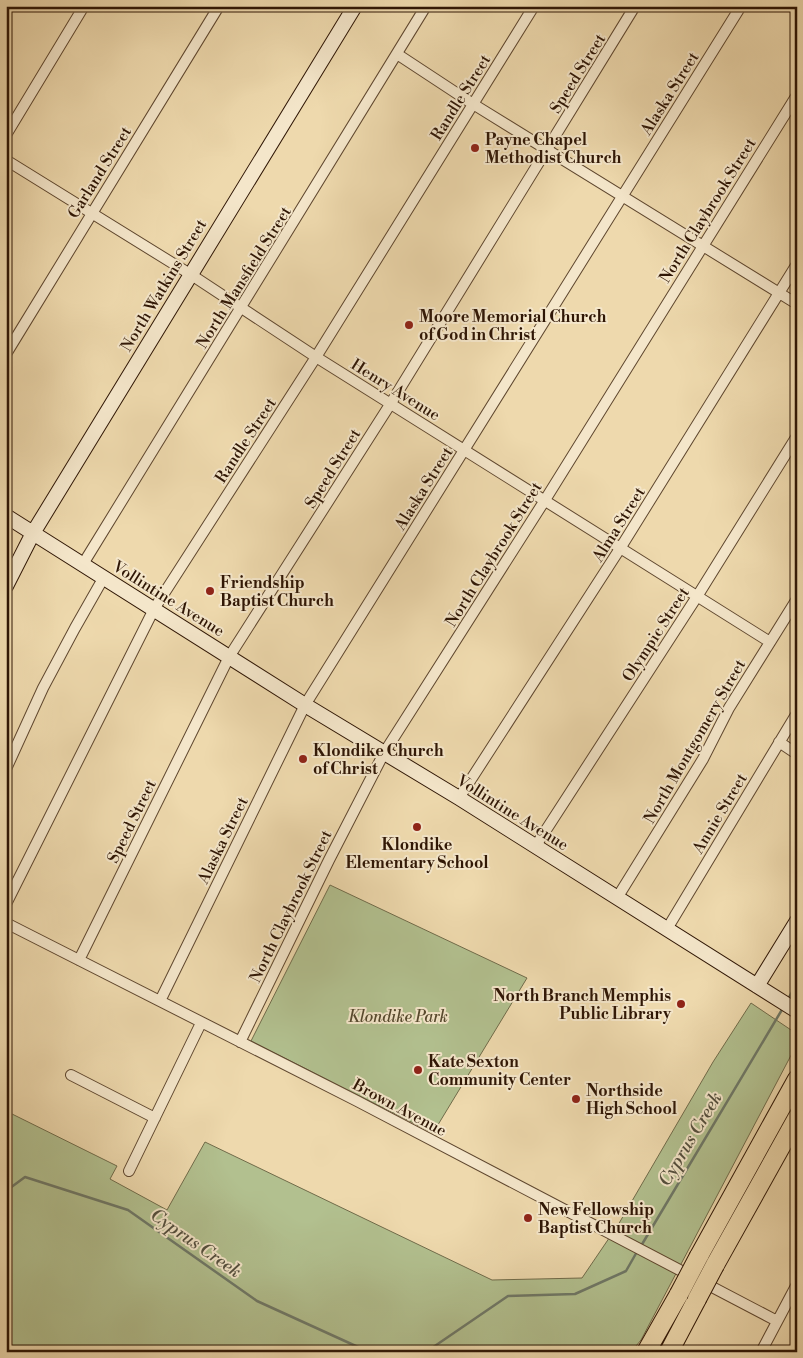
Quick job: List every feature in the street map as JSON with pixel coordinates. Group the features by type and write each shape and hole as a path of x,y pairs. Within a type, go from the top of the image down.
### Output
{"highway":[{"path":"646,1352 797,1079"},
{"path":"668,1352 797,1118"},
{"path":"673,1352 685,1321"}],"street":[{"path":"6,135 84,6"},
{"name":"Garland Street","path":"6,354 219,6"},
{"name":"North Watkins Street","path":"6,586 33,532 355,6"},
{"name":"North Mansfield Street","path":"83,564 426,6"},
{"name":"Randle Street","path":"6,904 154,608 316,357 534,6"},
{"name":"Speed Street","path":"79,960 229,657 391,403 635,6"},
{"name":"Alaska Street","path":"160,1001 304,705 741,6"},
{"path":"397,54 547,150 797,304"},
{"name":"North Claybrook Street","path":"240,1042 329,860 384,753 545,500 797,95"},
{"name":"Henry Avenue","path":"6,160 92,212 316,357 698,595 770,642"},
{"name":"Alma Street","path":"459,798 622,548 797,264"},
{"name":"Olympic Street","path":"535,846 698,595 797,436"},
{"name":"Vollintine Avenue","path":"6,516 154,608 304,705 459,798 795,1010"},
{"path":"6,769 43,688 74,628 104,577"},
{"name":"North Montgomery Street","path":"617,898 703,759 729,708 797,599"},
{"name":"Annie Street","path":"667,929 797,713"},
{"path":"779,742 797,754"},
{"path":"757,986 797,921"},
{"name":"Brown Avenue","path":"6,923 366,1106 777,1321"},
{"path":"129,1171 202,1023"},
{"path":"71,1075 156,1118"},
{"path":"761,1352 797,1284"}],"green space":[{"name":"Klondike Park","path":"330,885 527,978 433,1133 251,1041"},
{"path":"751,1003 797,1034 797,1044 641,1340 631,1352 6,1352 6,1111 117,1166 110,1179 167,1210 205,1142 492,1280 582,1278 618,1225 713,1062"}],"waterway":[{"name":"Cyprus Creek","path":"788,999 797,984"},
{"name":"Cyprus Creek","path":"641,1246 783,1008"},
{"name":"Cyprus Creek","path":"6,1191 25,1177 128,1210 257,1301 369,1352"},
{"name":"Cyprus Creek","path":"426,1352 508,1296 575,1294 626,1271 638,1250"}],"place":[{"name":"Payne Chapel Methodist Church","path":"475,148"},
{"name":"Moore Memorial Church of God in Christ","path":"409,325"},
{"name":"Friendship Baptist Church","path":"210,591"},
{"name":"Klondike Church of Christ","path":"303,759"},
{"name":"Klondike Elementary School","path":"417,827"},
{"name":"North Branch Memphis Public Library","path":"681,1004"},
{"name":"Kate Sexton Community Center","path":"418,1070"},
{"name":"Northside High School","path":"576,1099"},
{"name":"New Fellowship Baptist Church","path":"528,1218"}]}
